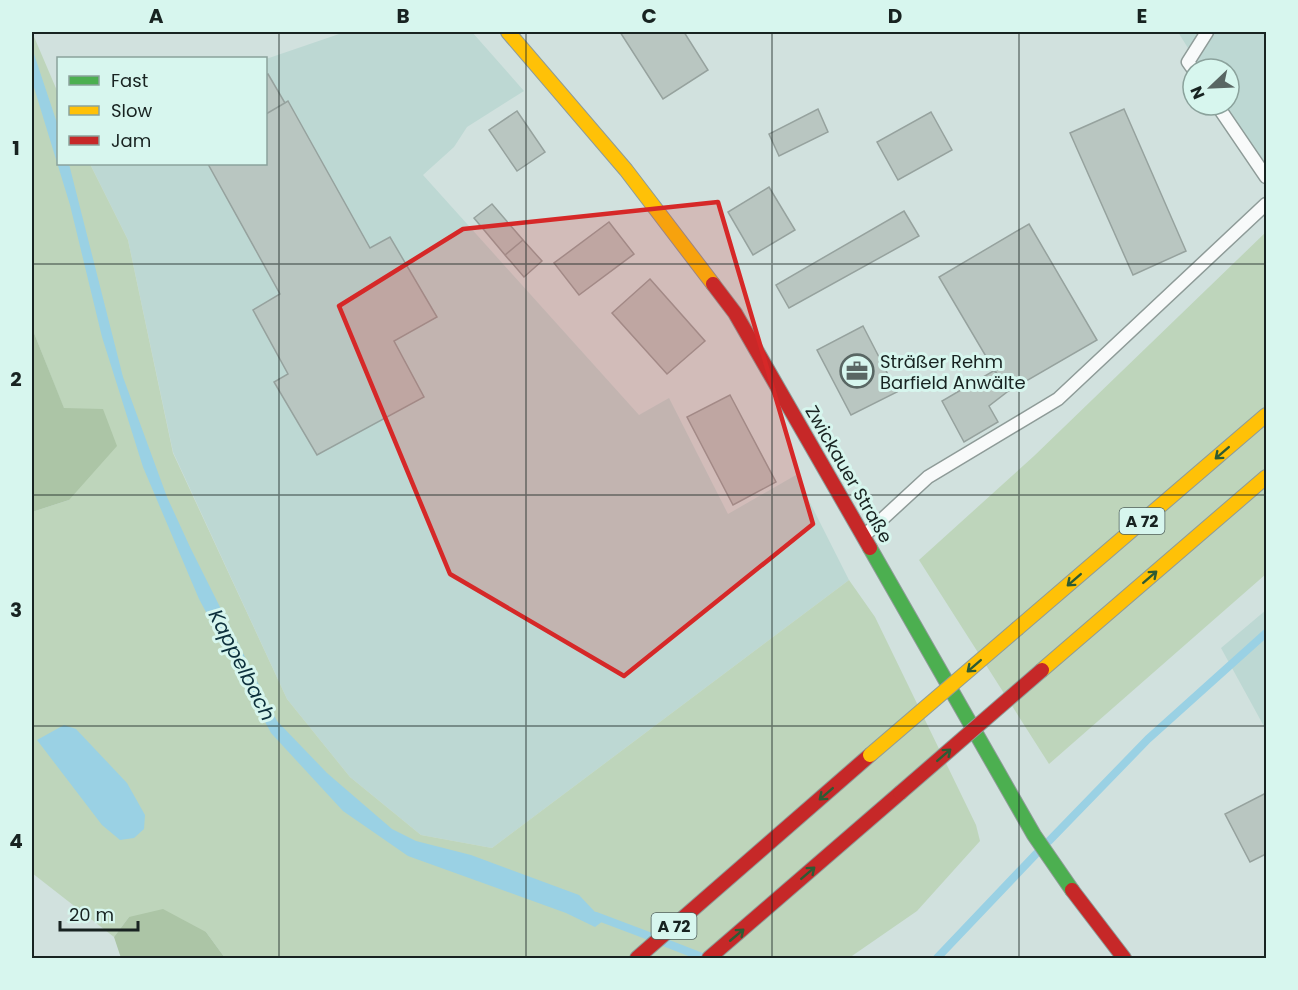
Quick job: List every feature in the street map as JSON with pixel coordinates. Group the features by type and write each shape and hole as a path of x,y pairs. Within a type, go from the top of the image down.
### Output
{"main road":[{"name":"Zwickauer Straße","path":"508,32 626,170 735,313 865,536 1034,835 1057,871 1124,958"},
{"name":"A 72","path":"637,958 1266,415"},
{"name":"A 72","path":"709,958 1266,477"}],"lane":[{"path":"1191,57 1207,32"},
{"path":"1226,117 1266,177"},
{"path":"865,536 928,477 1058,399 1266,204"}],"highlighted area":[{"path":"718,202 813,524 624,676 450,574 339,306 463,229"}],"shaded area":[{"path":"32,32 57,91 57,165 90,165 128,240 173,453 287,699 350,777 421,835 492,848 849,580 875,617 976,825 980,841 917,911 849,958 225,958 206,932 129,917 114,937 32,873 32,512 69,500 64,409 32,328"},
{"path":"345,32 472,32 524,91 467,127 454,147 423,175 639,415 669,398 728,514 796,475 849,580 492,848 421,835 350,777 287,699 173,452 128,240 90,165 267,165 267,59"},
{"path":"1178,32 1266,32 1266,178 1230,117 1241,117 1241,57 1194,57"},
{"path":"1266,232 1266,574 1049,764 919,560 1034,456"},
{"path":"1266,610 1266,730 1221,648"}],"green space":[{"path":"32,328 64,408 103,409 117,446 69,500 32,512"},
{"path":"163,909 206,932 225,958 121,958 114,937 129,917"}],"water":[{"path":"32,48 57,123 57,163 32,81"},
{"path":"58,165 69,165 123,377 167,497 277,721 327,773 392,829 416,841 471,855 579,895 596,913 607,918 595,927 566,913 408,856 343,811 271,733 199,599 143,467 102,337 70,205"},
{"path":"64,725 76,729 127,783 145,815 144,829 134,838 120,840 102,825 37,740"}],"building":[{"path":"620,32 684,32 708,70 663,99"},
{"path":"267,74 285,103 267,113"},
{"path":"288,101 370,248 390,237 437,317 394,341 424,397 317,455 274,382 288,374 253,310 280,294 209,165 267,165 267,113"},
{"path":"818,109 828,132 779,156 769,134"},
{"path":"1124,109 1186,251 1133,275 1070,133"},
{"path":"517,111 545,152 517,171 489,130"},
{"path":"931,112 952,150 898,180 877,142"},
{"path":"769,187 795,230 753,255 728,212"},
{"path":"492,204 523,240 505,255 474,218"},
{"path":"904,211 919,236 789,308 776,285"},
{"path":"609,222 634,254 579,295 554,263"},
{"path":"1029,224 1097,340 1007,392 939,277"},
{"path":"523,240 542,261 524,277 505,255"},
{"path":"650,279 705,341 667,374 612,313"},
{"name":"Sträßer Rehm Barfield Anwälte","path":"863,326 897,392 851,415 817,350"},
{"path":"995,370 1007,392 989,406 998,422 964,442 942,401"},
{"path":"730,395 776,482 733,505 687,417"},
{"path":"1266,793 1266,854 1250,862 1225,814"}],"waterway":[{"path":"1049,841 1148,739 1266,633"},
{"path":"937,958 1036,854"},
{"name":"Kappelbach","path":"596,916 649,936"},
{"name":"Kappelbach","path":"666,943 702,957"}],"traffic: fast":[{"path":"870,548 1034,835 1072,890"}],"traffic: slow":[{"path":"508,32 626,170 713,284"},
{"path":"1018,628 1266,415"},
{"path":"1042,670 1266,477"},
{"path":"870,755 1018,628"}],"traffic: jam":[{"path":"713,284 735,313 870,548"},
{"path":"900,793 1042,670"},
{"path":"637,958 870,755"},
{"path":"709,958 900,793"},
{"path":"1072,890 1124,958"}],"place":[{"name":"Sträßer Rehm Barfield Anwälte","path":"857,371"}]}
